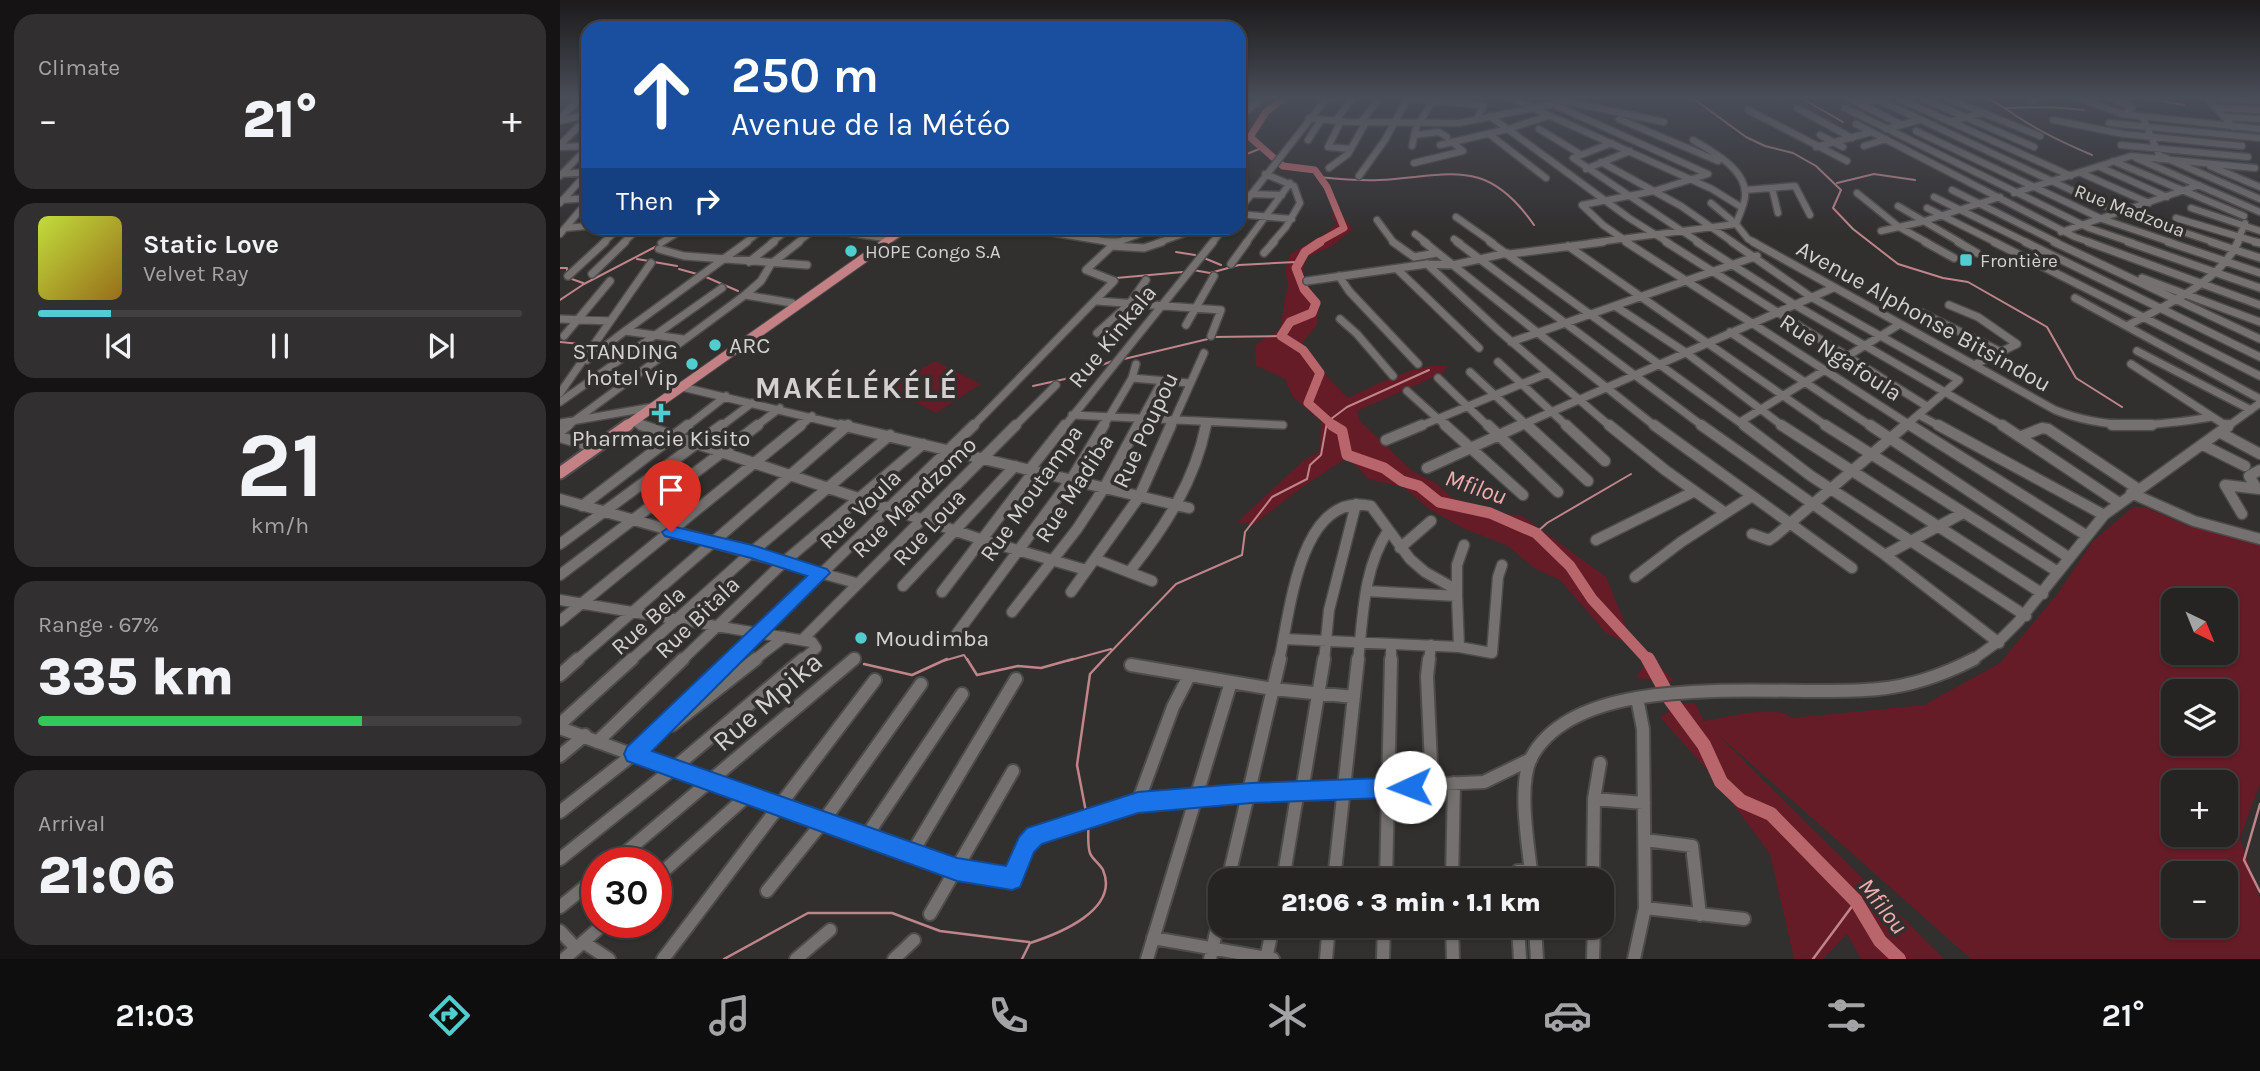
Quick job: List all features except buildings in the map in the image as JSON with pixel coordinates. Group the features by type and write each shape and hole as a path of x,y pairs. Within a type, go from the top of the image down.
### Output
{"main road":[{"path":"560,473 888,235"},
{"path":"560,466 682,387 896,235"}],"street":[{"path":"1246,198 1291,144"},
{"path":"1329,144 1328,147 1351,149"},
{"path":"1329,168 1353,144"},
{"path":"1359,176 1382,144"},
{"path":"1414,163 1463,151 1454,144"},
{"path":"1502,144 1546,178"},
{"path":"1528,144 1654,235 1928,407"},
{"path":"1563,144 1580,154"},
{"path":"1604,144 1573,158 1795,305 2022,436 2119,503"},
{"path":"1612,144 1692,180 1741,207"},
{"path":"1605,202 1654,191 1707,173 1643,144"},
{"path":"1677,144 1726,164"},
{"path":"1698,144 1741,179 1745,190 1736,224"},
{"path":"1808,144 1847,161"},
{"path":"1816,148 1829,144"},
{"path":"1838,144 1843,147"},
{"path":"1864,145 1869,144"},
{"path":"1891,144 2063,231 2260,305"},
{"path":"1916,144 2082,225 2260,288"},
{"name":"Rue Madzoua","path":"1943,144 2102,219 2260,273"},
{"path":"1973,144 2123,212 2260,258"},
{"path":"2002,144 2071,176"},
{"path":"1938,168 2018,144"},
{"path":"2027,144 2035,147"},
{"path":"2152,144 2163,158 2260,200"},
{"path":"2222,144 2242,146 2257,169"},
{"path":"2121,145 2248,157"},
{"path":"560,146 581,146"},
{"path":"1586,169 1630,151"},
{"path":"561,175 581,154"},
{"path":"1881,231 1962,210 2131,156 2257,169"},
{"path":"2131,156 2260,212"},
{"path":"2113,161 2184,191 2260,231"},
{"path":"1601,162 1711,227 1811,297 1959,380 1833,490 1769,540 1752,534"},
{"path":"2203,163 2260,187"},
{"path":"2099,167 2167,197"},
{"path":"2009,250 2184,191 2224,172"},
{"path":"561,175 581,173"},
{"path":"2081,173 2149,203"},
{"path":"1264,253 1292,219 1300,204 1297,189 1290,183 1265,174"},
{"path":"561,201 581,180"},
{"path":"1231,264 1290,183"},
{"path":"1745,190 1795,186 1806,202 1810,215"},
{"path":"1772,188 1778,213"},
{"path":"1952,190 2046,238 2260,339"},
{"path":"1857,193 1899,227 1954,258"},
{"path":"1251,195 1282,195"},
{"path":"1934,197 2260,357"},
{"path":"561,201 581,200"},
{"path":"2246,206 2260,200"},
{"name":"Rue Ngafoula","path":"1605,202 1582,205 1622,239 2084,534"},
{"path":"1711,203 1736,224"},
{"path":"1898,206 1977,253"},
{"path":"562,230 581,208"},
{"path":"1927,208 2260,376"},
{"path":"2191,208 2244,222"},
{"path":"1246,214 1292,219"},
{"path":"1456,217 1509,253 1791,462 2026,615"},
{"path":"2176,218 2260,243"},
{"path":"1377,220 1386,234 1409,256 1419,258 1437,253"},
{"path":"2127,327 2161,309 2225,262 2234,249 2244,222"},
{"path":"1307,281 1427,264 1453,265 1509,253 1736,224"},
{"name":"Avenue Alphonse Bitsindou","path":"1736,224 1748,239 1768,252 2055,410 2093,424 2114,426 2160,425 2212,417"},
{"path":"562,230 581,227"},
{"path":"560,726 778,808 957,869 1012,878 1027,845 1035,835 1138,802 1300,790 1344,791 1484,782 1531,759 1551,731 1565,721 1601,705 1682,692 1855,691 1902,687 1954,670 1999,643 2026,615 2084,534 2104,514 2224,430 2260,401 2076,298 2106,283 2131,258 2170,229"},
{"path":"1415,234 1604,387 1852,568"},
{"path":"568,276 612,235"},
{"path":"592,274 632,235"},
{"path":"675,235 660,246 684,256 807,265"},
{"path":"578,367 755,235"},
{"path":"749,262 782,235"},
{"path":"560,431 746,295 761,281 771,264 807,235"},
{"path":"871,235 884,238"},
{"path":"1069,235 1139,249 1172,235"},
{"path":"1088,238 1095,235"},
{"path":"1114,244 1138,235"},
{"name":"Rue Kinkala","path":"942,592 983,540 1072,415 1218,235"},
{"path":"1454,239 1720,439 1885,555 1999,643"},
{"name":"Rue Voula","path":"560,812 649,742 950,449 1097,301 1114,281 1086,270 1114,244"},
{"path":"1568,246 1872,455 2058,572"},
{"path":"1511,342 1768,252"},
{"path":"560,393 651,263"},
{"path":"1427,264 1511,342 1578,399 1693,492 1724,512"},
{"path":"1397,269 1479,348"},
{"path":"2118,271 2260,322"},
{"path":"1186,325 1214,276"},
{"path":"1339,276 1349,291 1418,364"},
{"path":"1097,333 1130,303 1146,280"},
{"path":"564,336 610,281"},
{"path":"560,402 722,288"},
{"path":"1427,468 1604,387 1833,288"},
{"path":"746,295 792,303"},
{"path":"1097,301 1223,310 1211,335"},
{"path":"1949,305 1978,317 2017,344 1974,365"},
{"path":"1615,306 1685,352 1761,411 2043,594"},
{"path":"1920,312 2001,352"},
{"path":"560,319 610,321"},
{"path":"1340,319 1357,334 1393,376"},
{"path":"1740,422 1785,397 1900,324"},
{"path":"625,331 683,339"},
{"path":"1730,332 2068,556"},
{"path":"2137,351 2251,410"},
{"name":"Rue Poupou","path":"1071,592 1139,497 1174,421 1188,383 1204,353"},
{"path":"1498,362 1605,461"},
{"name":"Rue Moutampa","path":"952,640 1072,478 1132,378 1136,364"},
{"path":"2131,364 2212,417 2224,430 2260,454"},
{"path":"1470,372 1588,481"},
{"path":"1386,440 1548,373"},
{"path":"1132,378 1188,383"},
{"path":"1438,378 1558,492"},
{"name":"Rue Madiba","path":"1012,612 1104,488 1162,381"},
{"name":"Rue Mandzomo","path":"802,640 1056,385"},
{"path":"682,387 780,408 1189,508"},
{"path":"1407,391 1523,495"},
{"path":"582,506 726,396"},
{"path":"560,544 752,403"},
{"path":"560,575 780,408"},
{"path":"560,423 623,412 641,413 673,436 983,540 1086,570"},
{"path":"1072,415 1283,425"},
{"path":"1919,415 2104,514"},
{"path":"560,621 812,416"},
{"path":"1130,572 1158,535 1197,460 1204,441 1206,423"},
{"path":"560,675 848,425"},
{"path":"2022,436 2042,428 2048,429 2135,491 2194,521 2260,539"},
{"name":"Rue Bela","path":"560,726 752,552 890,435"},
{"path":"560,438 590,446"},
{"name":"Rue Bitala","path":"597,742 785,561 923,444"},
{"path":"2203,445 2245,466"},
{"name":"Rue Loua","path":"903,586 1015,466"},
{"path":"2259,490 2249,476 2260,470"},
{"path":"2242,514 2225,485 2259,490"},
{"path":"1595,540 1693,492"},
{"path":"1635,577 1724,512 1752,496"},
{"path":"560,499 856,583"},
{"path":"1285,868 1320,694 1338,568 1356,504"},
{"path":"1231,868 1251,793 1297,582 1315,532 1331,512 1356,504 1375,508 1400,548 1425,572 1457,593"},
{"path":"1885,555 1963,513"},
{"path":"1400,548 1431,521"},
{"path":"1335,868 1366,591 1378,546 1388,531"},
{"path":"1459,647 1457,565 1464,545"},
{"path":"1095,559 1152,581"},
{"path":"1284,639 1431,645 1492,653 1498,577 1502,565"},
{"path":"1366,591 1457,593"},
{"path":"560,600 760,632 802,640 816,646 812,653 674,768 560,859"},
{"path":"649,742 784,637"},
{"path":"1386,868 1391,644"},
{"path":"1431,645 1427,676 1432,786"},
{"name":"Rue Mpika","path":"633,847 855,658"},
{"path":"1131,666 1273,688 1354,697"},
{"path":"1138,802 1169,719 1189,676"},
{"path":"912,853 1016,679"},
{"path":"663,959 875,680"},
{"path":"1147,959 1231,682"},
{"path":"767,891 822,823 921,684"},
{"path":"865,838 962,694"},
{"path":"1634,959 1645,908 1646,840 1643,729 1637,698"},
{"path":"560,756 585,735"},
{"path":"1531,759 1527,808 1532,868"},
{"path":"1593,868 1594,799 1600,763"},
{"path":"930,914 1013,771"},
{"path":"1452,868 1454,783"},
{"path":"672,864 748,795"},
{"path":"1594,799 1644,803"},
{"path":"1646,840 1692,846 1700,915"},
{"path":"560,907 581,890"},
{"path":"1645,908 1744,919"},
{"path":"560,930 580,945 609,959"},
{"path":"796,959 830,930"},
{"path":"564,959 588,938"},
{"path":"1153,938 1212,954 1268,959 1271,938"},
{"path":"1326,959 1328,938"},
{"path":"1382,959 1383,938"},
{"path":"1452,938 1453,959"},
{"path":"1535,938 1536,959"},
{"path":"1593,959 1594,938"},
{"path":"894,959 914,940"},
{"path":"1520,959 1518,941 1535,944"}],"shaded area":[{"path":"1338,210 1353,229 1332,246 1305,258 1303,277 1319,303 1317,325 1302,343 1325,374 1348,398 1410,371 1436,365 1447,366 1443,373 1357,411 1360,421 1412,471 1436,483 1451,497 1500,514 1521,515 1606,577 1630,636 1674,681 1636,678 1645,664 1623,641 1606,633 1560,580 1534,568 1508,546 1463,528 1429,509 1403,487 1368,479 1358,467 1345,459 1253,525 1237,522 1303,461 1320,451 1321,421 1293,397 1285,379 1255,365 1256,344 1280,330 1288,282 1285,272 1290,254 1328,232 1336,223 1331,215"},
{"path":"935,361 981,384 936,413 889,388"},
{"path":"2133,507 2145,507 2188,526 2260,544 2260,784 2240,838 2260,899 2260,959 1971,959 1714,731 1944,959 1861,959 1847,934 1823,959 1794,959 1770,854 1711,774 1660,717 1684,703 1695,703 1704,721 1763,712 1775,712 1791,718 1924,705 2000,663 2058,593 2093,541"}],"waterway":[{"name":"Mfilou","path":"1258,144 1283,166 1315,170 1327,187 1344,228 1317,243"},
{"path":"1760,144 1793,153 1816,166 1841,190 1833,208 1853,229 1898,264 1943,278 1968,282 2047,327 2076,378 2122,407"},
{"path":"2066,144 2092,155"},
{"path":"1246,154 1262,148"},
{"path":"1837,183 1874,174 1915,180"},
{"path":"1319,177 1372,180 1466,175 1483,179 1500,188 1517,203 1534,225"},
{"name":"Mfilou","path":"1320,242 1305,252 1296,268 1304,289 1316,303 1312,313 1290,322 1281,336 1303,350 1320,373 1308,403 1334,426"},
{"path":"560,300 584,284 657,246"},
{"path":"1176,252 1195,255"},
{"path":"1204,258 1221,265"},
{"path":"637,259 649,261"},
{"path":"654,262 677,266"},
{"path":"1193,270 1210,273 1239,265 1296,262"},
{"path":"560,268 567,268 567,274"},
{"path":"679,269 697,274"},
{"path":"1116,278 1183,272"},
{"path":"706,277 738,291"},
{"path":"569,278 583,283"},
{"path":"1213,337 1281,336"},
{"path":"1124,359 1208,339"},
{"path":"560,342 591,345"},
{"path":"1033,386 1065,379 1115,360"},
{"path":"1102,661 1176,584 1242,555 1245,532 1272,497 1307,479 1310,465 1321,455 1327,422 1347,407 1429,370"},
{"name":"Mfilou","path":"1334,426 1342,431 1347,455 1384,468 1402,481 1419,486 1439,502 1490,513 1536,533 1570,566 1592,599 1649,661"},
{"path":"1536,533 1547,523 1631,474"},
{"path":"1067,661 1111,649"},
{"path":"943,661 964,655 968,661"},
{"path":"864,664 912,675 947,659"},
{"path":"967,659 977,675 1018,666 1041,668 1073,659"},
{"path":"1086,812 1077,765 1090,674 1104,659"},
{"name":"Mfilou","path":"1648,659 1670,699 1704,745 1721,782 1741,801 1771,814 1856,901 1880,941 1899,959"},
{"path":"2260,804 2244,860 2260,892"},
{"path":"1022,959 1030,943 1083,918 1103,897 1106,884 1103,870 1090,853 1088,825"},
{"path":"1813,959 1856,901"},
{"path":"724,959 808,913 892,913 940,931 1029,942"}],"place":[{"name":"HOPE Congo S.A","path":"851,251"},
{"name":"Frontière","path":"1966,260"},
{"name":"ARC","path":"715,345"},
{"name":"STANDING hotel Vip","path":"692,364"},
{"name":"Pharmacie Kisito","path":"661,413"},
{"name":"Moudimba","path":"861,638"}],"district":[{"name":"MAKÉLÉKÉLÉ","path":"857,388"}],"route":[{"path":"671,532 821,573 635,754 778,808 957,869 1012,878 1028,842 1035,835 1138,802 1298,790 1344,791 1410,787"}]}
